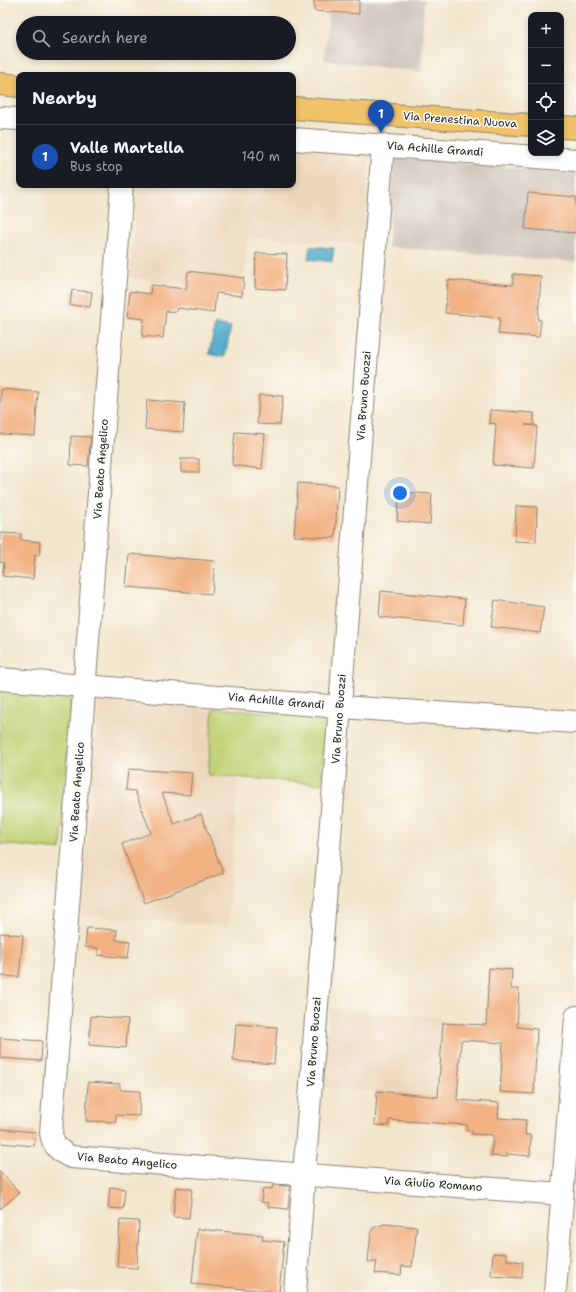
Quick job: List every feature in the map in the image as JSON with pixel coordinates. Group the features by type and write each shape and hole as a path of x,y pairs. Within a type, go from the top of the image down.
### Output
{"main road":[{"path":"0,84 16,86"},
{"name":"Via Prenestina Nuova","path":"296,108 528,125"},
{"path":"564,127 576,128"}],"street":[{"path":"0,118 16,119"},
{"name":"Via Achille Grandi","path":"296,138 576,160"},
{"name":"Via Bruno Buozzi","path":"295,1292 383,145"},
{"name":"Via Beato Angelico","path":"122,188 51,1132 53,1142 59,1151 70,1157 304,1175"},
{"name":"Via Achille Grandi","path":"0,679 340,707 576,722"},
{"path":"555,1292 576,1017"},
{"name":"Via Giulio Romano","path":"304,1175 562,1194"}],"shaded area":[{"path":"329,0 424,0 421,72 324,60"},
{"path":"296,147 369,154 364,244 248,237 244,278 188,272 186,286 130,277 137,188 296,188"},
{"path":"394,158 576,173 576,262 388,247"},
{"path":"99,698 213,708 208,775 238,778 228,926 81,915"},
{"path":"330,1009 440,1017 436,1097 323,1087"}],"green space":[{"path":"0,689 71,696 61,850 0,844"},
{"path":"213,708 327,717 321,784 208,775"}],"water":[{"path":"310,246 334,248 332,262 308,259"},
{"path":"215,324 231,327 225,357 209,354"}],"building":[{"path":"314,0 359,0 359,14 314,11"},
{"path":"528,193 576,197 576,233 525,229"},
{"path":"256,253 287,254 285,290 255,288"},
{"path":"188,271 244,278 242,296 216,293 214,313 177,308 176,312 166,311 163,338 142,336 144,319 127,317 130,291 150,294 151,285 186,289"},
{"path":"513,274 541,276 538,320 541,320 539,337 498,334 500,318 445,313 448,280 513,285"},
{"path":"72,290 92,292 90,307 70,305"},
{"path":"1,389 38,392 35,436 0,434"},
{"path":"259,395 283,396 280,425 257,424"},
{"path":"147,400 185,403 183,432 145,429"},
{"path":"490,410 534,413 534,425 525,425 537,426 534,468 493,465 496,424 489,423"},
{"path":"235,432 265,434 262,469 232,465"},
{"path":"71,436 91,437 88,466 70,465"},
{"path":"181,459 199,459 199,472 181,472"},
{"path":"298,483 338,486 335,538 294,536"},
{"path":"399,492 432,494 430,524 397,521"},
{"path":"516,506 537,507 536,542 515,541"},
{"path":"0,533 21,534 21,540 40,542 39,556 35,555 33,579 2,576 4,563 0,562"},
{"path":"129,554 215,561 212,594 126,587"},
{"path":"381,591 465,599 463,625 379,617"},
{"path":"495,600 544,607 540,633 491,627"},
{"path":"128,769 192,773 190,795 162,793 174,824 201,814 223,873 144,903 122,844 151,833 135,791 126,790"},
{"path":"87,928 117,930 116,940 130,941 128,958 98,955 98,948 85,947"},
{"path":"0,933 23,935 19,977 0,976"},
{"path":"489,968 512,970 511,989 519,989 517,1027 537,1029 534,1094 500,1092 503,1043 461,1040 457,1100 499,1103 498,1118 526,1120 525,1135 531,1135 530,1156 507,1154 507,1157 491,1156 493,1135 472,1134 472,1131 466,1130 467,1125 389,1120 389,1126 375,1125 377,1091 438,1097 443,1023 486,1025"},
{"path":"91,1016 128,1019 126,1048 89,1045"},
{"path":"236,1024 277,1027 274,1064 233,1061"},
{"path":"0,1038 42,1041 41,1061 0,1058"},
{"path":"88,1082 120,1084 120,1090 140,1091 139,1116 116,1115 116,1122 86,1121"},
{"path":"0,1129 36,1132 34,1146 0,1143"},
{"path":"0,1171 19,1193 0,1209"},
{"path":"273,1185 290,1186 288,1209 268,1207 268,1203 261,1202 263,1188 272,1189"},
{"path":"110,1187 125,1189 123,1209 108,1208"},
{"path":"176,1187 192,1189 189,1218 173,1217"},
{"path":"120,1220 139,1221 137,1268 117,1267"},
{"path":"384,1224 417,1227 412,1267 402,1266 401,1275 375,1273 377,1262 368,1262 371,1231 373,1228"},
{"path":"197,1229 263,1235 262,1240 284,1242 279,1292 192,1284"},
{"path":"493,1253 507,1254 507,1260 523,1262 522,1278 491,1276"}],"place":[{"name":"Valle Martella","path":"381,133"}]}
